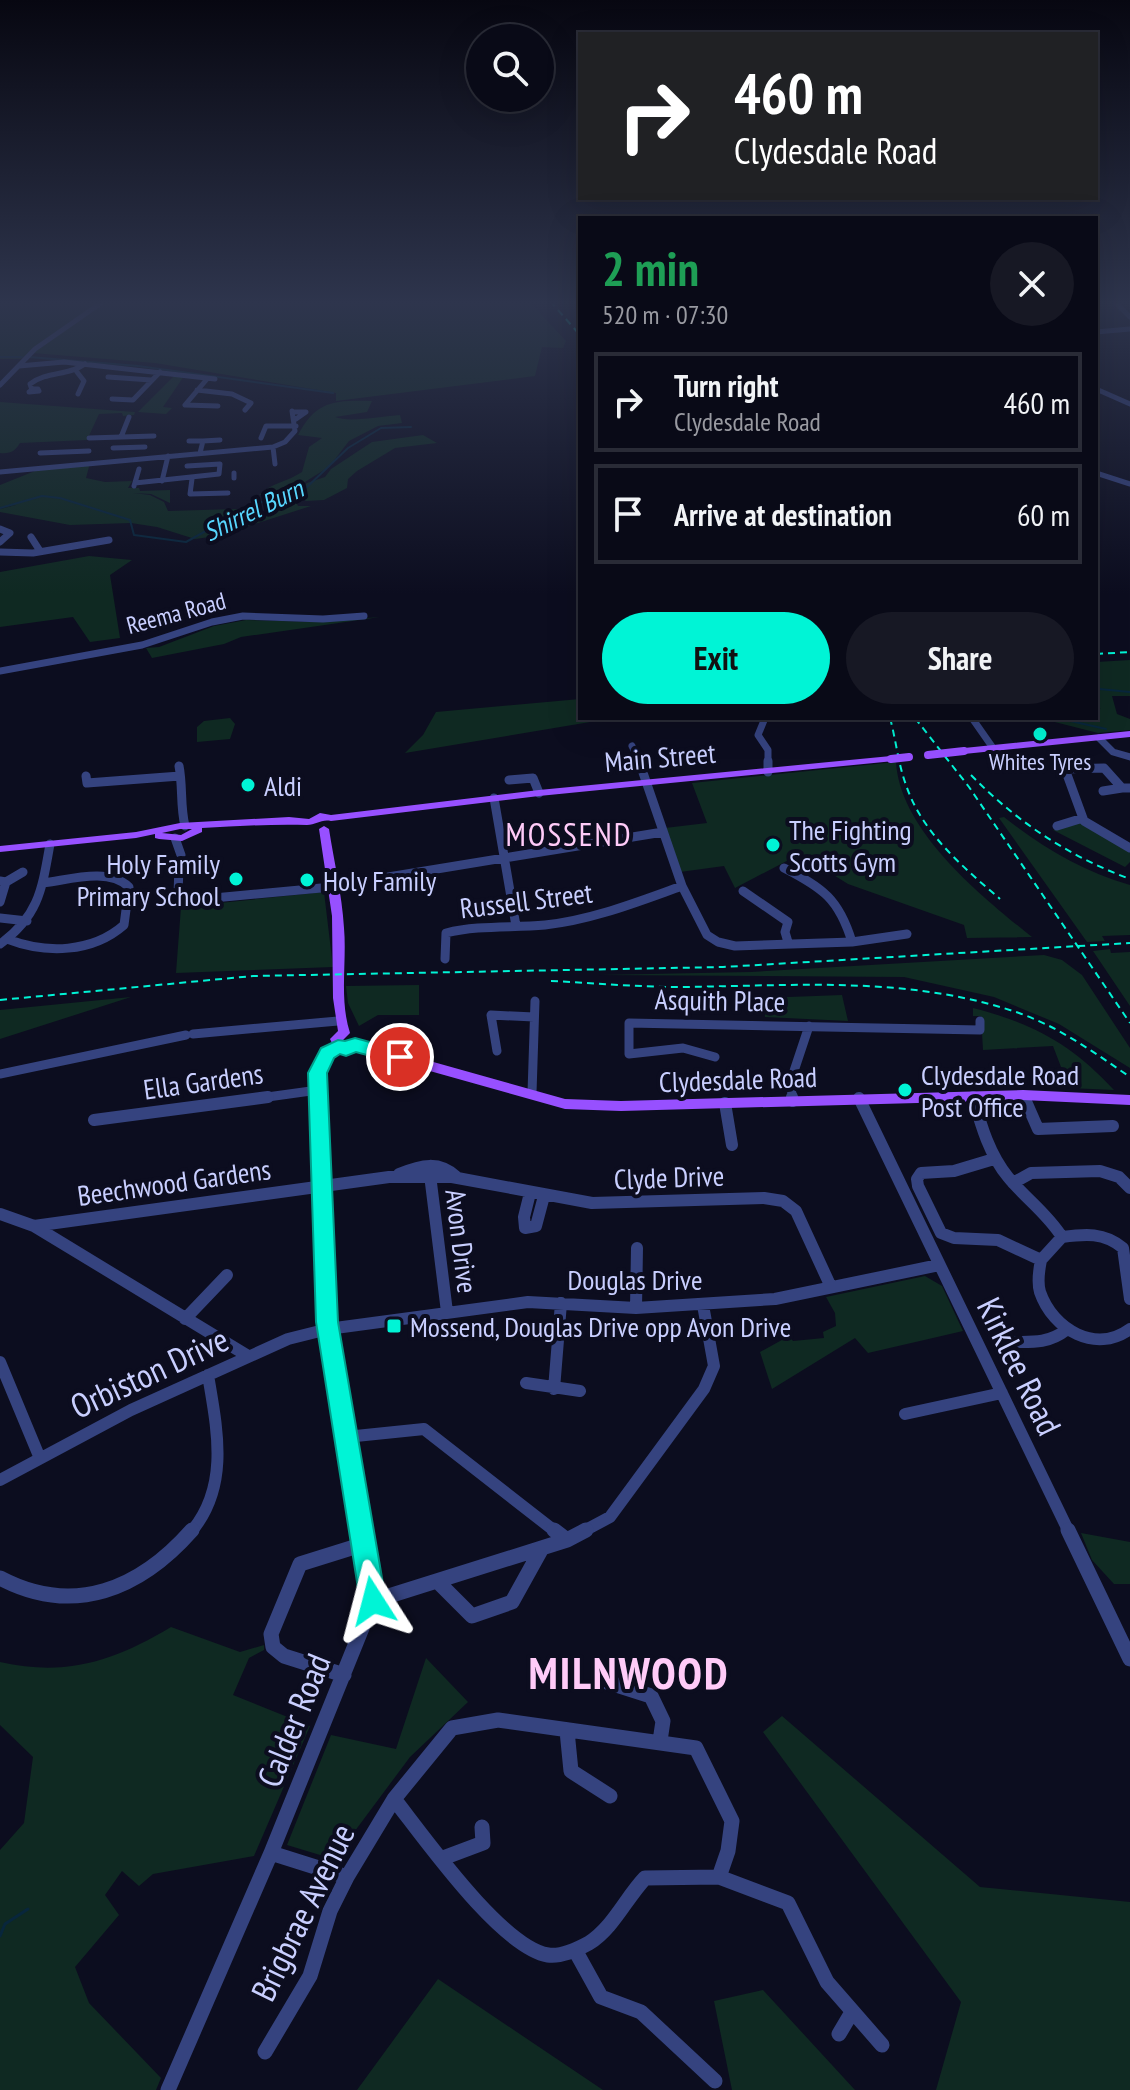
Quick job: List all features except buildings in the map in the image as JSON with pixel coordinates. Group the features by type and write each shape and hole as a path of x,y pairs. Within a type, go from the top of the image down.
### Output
{"main road":[{"name":"Main Street","path":"311,822 320,816 331,818 539,793 1130,734"},
{"path":"0,849 289,820 311,822 314,828 324,829 332,825 331,818"},
{"path":"324,829 339,925 341,1027 336,1039 338,1047"},
{"path":"341,1027 355,1036 355,1045"},
{"name":"Clydesdale Road","path":"338,1047 346,1049 355,1045 565,1104 598,1107 1023,1095 1130,1100"}],"street":[{"path":"112,399 132,401 134,399"},
{"path":"190,399 185,405 218,406"},
{"path":"245,410 251,403 246,399"},
{"path":"121,437 129,417"},
{"path":"0,472 273,447 292,436 294,417 266,423 261,438"},
{"path":"88,464 92,438 151,436 143,457"},
{"path":"189,441 220,440"},
{"path":"200,453 203,441"},
{"path":"113,448 145,447"},
{"path":"273,447 275,464"},
{"path":"40,453 89,451"},
{"path":"162,481 168,456"},
{"path":"187,466 220,464 219,477"},
{"path":"139,469 134,485 234,476"},
{"path":"1098,474 1130,484"},
{"path":"192,479 190,494 228,493"},
{"path":"0,529 10,533 0,542"},
{"path":"31,537 40,551"},
{"path":"0,552 40,551 109,540"},
{"name":"Reema Road","path":"0,671 142,645 212,622 243,616 323,619 364,616"},
{"path":"764,720 758,735 768,750 768,772"},
{"path":"973,720 993,748"},
{"path":"1099,738 1113,752 1130,757"},
{"path":"632,746 648,782 682,886 707,935 718,942 735,946 852,942 907,934"},
{"path":"1126,788 1104,768 1065,769 1083,818 1130,848"},
{"path":"86,776 87,783 102,783 180,771 183,785 181,852"},
{"path":"509,780 533,778 539,793"},
{"path":"1103,791 1126,788"},
{"path":"494,798 516,926"},
{"path":"1057,826 1083,818"},
{"path":"376,879 663,832"},
{"path":"4,941 20,931 39,905 50,844"},
{"path":"179,866 178,895 182,901 332,887"},
{"path":"784,868 815,883 838,902 852,942"},
{"path":"0,902 3,882 23,872"},
{"path":"787,882 797,875"},
{"path":"4,941 31,949 84,945 108,938 124,925 129,887 122,878 108,876 43,883"},
{"name":"Russell Street","path":"445,959 446,933 464,927 516,926 591,918 682,886"},
{"path":"743,891 788,922 785,932 788,942"},
{"path":"758,902 768,895"},
{"path":"0,918 27,921"},
{"path":"532,1093 535,1001"},
{"name":"Asquith Place","path":"630,1010 628,1059 688,1048 703,1058 715,1057"},
{"path":"497,1051 491,1015 534,1017"},
{"name":"Asquith Place","path":"629,1023 726,1021 809,1026 916,1025 980,1030 980,1021"},
{"path":"793,1101 790,1083 809,1026"},
{"path":"0,1074 189,1035 341,1027"},
{"path":"338,1047 327,1053 321,1064 318,1090 328,1329 373,1601 567,1540 610,1517 704,1389 714,1366 703,1305"},
{"name":"Ella Gardens","path":"94,1120 318,1090"},
{"path":"1023,1095 1038,1129 1113,1126"},
{"path":"973,1096 994,1159 1013,1183 1048,1213 1062,1237"},
{"name":"Kirklee Road","path":"859,1098 1130,1659"},
{"path":"725,1103 732,1145"},
{"path":"994,1159 954,1171 921,1173 917,1179 918,1186 941,1233 947,1237 956,1240 988,1238 1041,1260"},
{"name":"Clyde Drive","path":"389,1177 433,1163 450,1170 458,1178"},
{"path":"1013,1183 1031,1173 1100,1171 1119,1177 1130,1188"},
{"name":"Clyde Drive","path":"321,1186 430,1175 592,1203 764,1198 783,1201 796,1211 807,1228 831,1287"},
{"name":"Avon Drive","path":"430,1175 447,1312"},
{"name":"Beechwood Gardens","path":"34,1226 321,1186"},
{"path":"530,1193 524,1217 525,1228 536,1226 544,1196"},
{"name":"Beechwood Gardens","path":"0,1214 34,1226 248,1356"},
{"path":"1130,1299 1126,1247 1103,1234 1062,1237 1041,1260 1040,1292 1066,1330 1094,1342 1104,1342 1130,1329"},
{"path":"636,1308 637,1248"},
{"name":"Douglas Drive","path":"328,1329 528,1302 636,1308 775,1299 939,1265"},
{"path":"185,1319 227,1275"},
{"path":"554,1389 561,1303"},
{"name":"Orbiston Drive","path":"0,1480 39,1456 248,1356 288,1339 328,1329"},
{"path":"998,1343 1043,1343 1056,1340 1066,1330"},
{"path":"0,1362 39,1456"},
{"path":"0,1578 31,1593 79,1598 125,1584 169,1554 203,1514 217,1475 218,1437 208,1375"},
{"path":"526,1383 580,1391"},
{"path":"905,1414 1002,1393"},
{"path":"346,1437 424,1429 567,1540"},
{"path":"344,1675 284,1656 273,1647 271,1634 300,1564 364,1544"},
{"path":"437,1581 472,1616 512,1602 542,1548"},
{"name":"Calder Road","path":"168,2090 271,1853 373,1601"},
{"path":"604,1681 651,1696 663,1721 660,1741"},
{"name":"Brigbrae Avenue","path":"265,2052 310,1976 330,1911 347,1877 394,1799 452,1728 498,1720 696,1748 732,1821 728,1851 719,1877"},
{"path":"567,1731 571,1771 610,1796"},
{"path":"394,1799 443,1858 467,1893 527,1946 548,1955 575,1950 594,1941 645,1878 719,1877 788,1903 827,1982 882,2045"},
{"path":"443,1858 488,1838"},
{"path":"271,1853 347,1877"},
{"path":"575,1950 601,1997 641,2012 715,2081"},
{"path":"839,2034 852,2012"}],"green space":[{"path":"151,399 169,399 163,407 172,408 166,414 138,412"},
{"path":"372,401 367,412 335,417 357,419 400,415 402,423 378,426 349,441 329,467 287,493 259,495 302,472 309,447 322,438 298,435 319,409 337,402"},
{"path":"0,402 135,412 134,415 123,416 122,413 99,414 87,440 20,443 12,451 0,453"},
{"path":"423,435 437,443 395,448 357,471 348,479 347,488 324,500 306,501 296,493 307,483 325,477 331,469 372,442"},
{"path":"90,463 86,478 105,482 132,481 128,488 139,488 140,491 170,490 170,503 151,494 133,493 150,495 164,502 168,511 236,509 261,515 296,502 298,506 311,506 217,536 195,539 157,527 131,523 70,525 0,512 0,509 16,505 0,508 0,485 40,469"},
{"path":"89,556 132,560 110,575 120,638 90,642 73,617 0,627 0,572"},
{"path":"380,617 241,637 224,644 152,658 146,648 159,647 214,626 246,620 318,622"},
{"path":"1130,660 1130,696 1112,696 1117,714 1130,719 1130,730 1098,733 1047,720 1098,720 1098,709 1101,708 1098,708 1098,662"},
{"path":"578,699 578,720 602,720 405,753 423,735 436,712"},
{"path":"230,718 235,724 230,739 197,742 197,727 204,721"},
{"path":"896,762 901,788 912,813 928,837 968,882 1032,937 967,938 964,925 848,884 800,854 735,888 724,866 680,872 665,828 707,823 692,783"},
{"path":"1004,817 1064,857 1130,885 1130,935 1102,936 1105,941 1087,942 999,818"},
{"path":"1080,822 1130,850 1130,862 1125,867 1053,830"},
{"path":"324,892 333,967 176,973 181,907"},
{"path":"1110,949 1111,953 1130,952 1130,1006 1093,951"},
{"path":"1044,955 1062,960 1082,975 1130,1048 1130,1068 1059,1024 994,997 904,977 598,975 751,972"},
{"path":"419,985 419,1015 378,1015 359,1026 348,1003 346,986"},
{"path":"842,995 848,1021 765,1017 762,998"},
{"path":"131,997 0,1039 0,1010"},
{"path":"973,1008 1015,1021 1050,1038 1082,1060 1114,1090 1069,1088 1053,1046 983,1050 981,1016 973,1016"},
{"path":"925,1276 942,1286 963,1331 868,1353 855,1338 772,1389 760,1352 789,1336 793,1341 824,1338 823,1332 836,1326 835,1313 826,1297"},
{"path":"1081,1533 1130,1542 1130,1584 1114,1584 1092,1560"},
{"path":"171,1627 240,1652 264,1645 264,1650 249,1658 233,1695 310,1726 254,1856 153,1874 139,1886 122,1871 105,1895 119,1915 75,1967 89,2003 161,2078 156,2090 0,2090 0,1850 24,1823 33,1757 0,1725 0,1662 47,1668 89,1663 130,1649"},
{"path":"426,1658 468,1702 410,1757 343,1847 330,1858 287,1845 331,1735 396,1749"},
{"path":"782,1716 980,1887 1130,1902 1130,2090 936,2090 961,2002 763,1732"},
{"path":"438,1979 603,2090 357,2090"},
{"path":"763,1990 855,2090 732,2090 714,2001"}],"waterway":[{"name":"Shirrel Burn","path":"0,508 42,496 60,498 130,520 134,535 186,542 253,505 307,487 348,448 381,428 411,427"},
{"path":"1099,689 1130,692"},
{"path":"1066,720 1106,729"},
{"path":"0,1936 5,1924 28,1909"}],"railway":[{"path":"1098,654 1130,652"},
{"path":"890,720 903,777 922,819 945,848 1000,899"},
{"path":"917,720 969,787 1078,946"},
{"path":"971,775 1044,836 1085,860 1130,879"},
{"path":"1078,946 1130,943"},
{"path":"0,1000 253,976 723,967 1078,946"},
{"path":"1078,946 1130,1023"},
{"path":"551,981 663,987 850,985 935,993 977,1001 1034,1019 1076,1041 1130,1077"}],"place":[{"name":"Whites Tyres","path":"1040,734"},
{"name":"Aldi","path":"248,785"},
{"name":"The Fighting Scotts Gym","path":"773,845"},
{"name":"Holy Family Primary School","path":"236,879"},
{"name":"Holy Family","path":"307,880"},
{"name":"Clydesdale Road Post Office","path":"905,1090"},
{"name":"Mossend, Douglas Drive opp Avon Drive","path":"394,1326"}],"district":[{"name":"MOSSEND","path":"569,834"},
{"name":"MILNWOOD","path":"629,1672"}],"route":[{"path":"373,1601 327,1322 318,1073 327,1053 338,1047 346,1049 355,1045 400,1057"}]}
